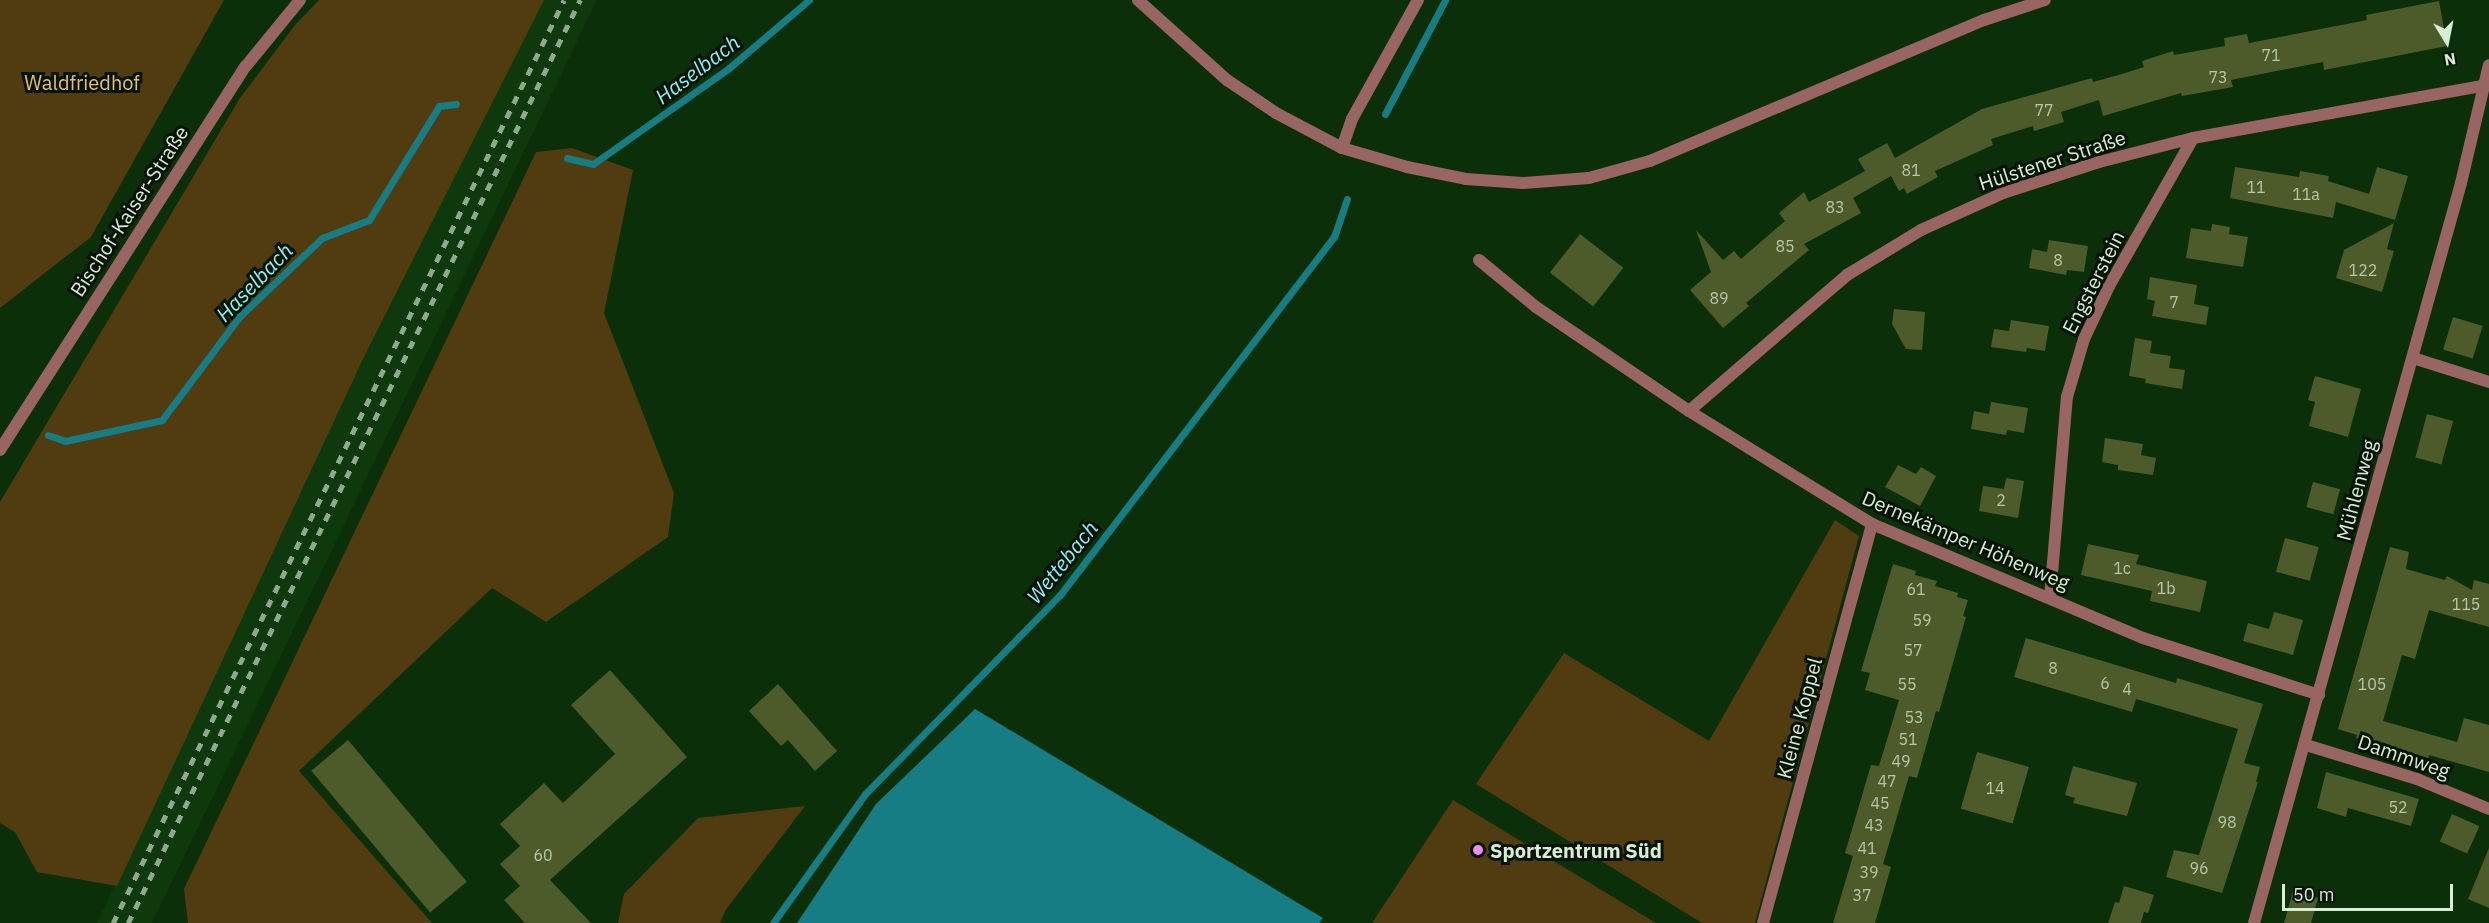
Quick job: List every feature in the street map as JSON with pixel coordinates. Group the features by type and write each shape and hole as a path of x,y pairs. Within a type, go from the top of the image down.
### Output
{"street":[{"name":"Bischof-Kaiser-Straße","path":"0,450 246,66 300,0"},
{"path":"1138,0 1227,80 1276,113 1342,148 1407,167 1466,179 1523,183 1589,178 1650,161 1984,20 2045,0"},
{"path":"1342,148 1352,119 1418,0"},
{"name":"Mühlenweg","path":"2254,923 2306,745 2461,183 2489,65"},
{"name":"Hülstener Straße","path":"1689,411 1847,275 1921,230 2003,193 2099,162 2193,138 2486,85"},
{"name":"Engsterstein","path":"2050,598 2067,396 2084,339 2109,286 2193,138"},
{"name":"Dernekämper Höhenweg","path":"1479,260 1536,307 1689,411 1872,524 2143,638 2319,695"},
{"path":"2413,358 2489,381"},
{"name":"Kleine Koppel","path":"1763,923 1872,524"},
{"name":"Dammweg","path":"2306,745 2417,779 2489,808"}],"shaded area":[{"path":"544,0 597,0 152,923 97,923 365,355"}],"green space":[{"name":"Waldfriedhof","path":"0,0 224,0 91,237 0,308"},
{"path":"319,0 544,0 365,355 117,886 37,872 15,832 0,823 0,502 240,98 295,25"},
{"path":"572,148 633,170 604,313 674,493 668,537 546,622 492,588 299,771 432,923 188,923 184,889 536,152"},
{"path":"1835,520 1859,536 1755,923 1702,923 1476,784 1564,653 1709,741"},
{"name":"Sportzentrum Süd","path":"1453,800 1656,923 1372,923"},
{"path":"805,806 725,911 720,923 618,923 624,894 698,818"}],"water":[{"path":"975,709 1323,918 1319,923 797,923 876,804"}],"building":[{"path":"2439,1 2447,46 2324,70 2323,62 2231,80 2233,87 2182,96 2181,93 2103,116 2099,100 2061,112 2064,122 2034,131 2033,126 1991,139 1993,145 1935,171 1938,177 1907,194 1904,188 1899,191 1891,176 1853,198 1861,213 1804,244 1809,250 1746,303 1749,306 1723,328 1690,290 1711,272 1696,230 1723,260 1734,251 1741,259 1785,221 1779,213 1804,192 1809,202 1865,171 1858,159 1887,143 1895,158 1982,109 2092,78 2093,82 2122,74 2144,67 2142,61 2173,51 2174,55 2225,46 2224,38 2247,34 2249,43 2367,20 2366,15"},
{"path":"2235,167 2299,177 2300,171 2329,176 2328,181 2369,194 2377,167 2408,176 2395,220 2336,202 2333,218 2230,198"},
{"path":"2394,223 2387,249 2394,251 2382,292 2336,278 2344,250"},
{"path":"2212,224 2230,227 2229,234 2248,237 2243,267 2186,258 2191,228 2211,231"},
{"path":"1580,234 1623,268 1593,306 1550,273"},
{"path":"2049,240 2088,246 2084,272 2067,270 2066,275 2029,268 2032,249 2047,252"},
{"path":"2150,277 2197,285 2194,304 2209,307 2206,325 2152,316 2155,301 2147,299"},
{"path":"1894,309 1925,312 1922,350 1906,349 1892,324"},
{"path":"2453,317 2483,326 2473,359 2443,350"},
{"path":"2011,320 2049,326 2045,351 2027,348 2026,352 1991,347 1994,329 2009,331"},
{"path":"2135,338 2152,341 2150,353 2171,356 2169,368 2185,370 2182,389 2145,383 2146,379 2129,376"},
{"path":"2315,376 2361,389 2348,437 2309,426 2315,402 2308,400"},
{"path":"1991,402 2028,408 2024,433 2007,430 2006,435 1971,429 1974,411 1989,414"},
{"path":"2427,414 2453,421 2441,464 2415,457"},
{"path":"2105,438 2143,444 2141,455 2156,458 2153,475 2118,470 2118,465 2102,462"},
{"path":"1898,465 1916,474 1921,467 1936,476 1920,506 1885,487"},
{"path":"2006,478 2024,481 2018,518 1979,511 1983,486 2004,489"},
{"path":"2313,482 2340,489 2333,514 2306,507"},
{"path":"2285,538 2319,547 2310,581 2276,572"},
{"path":"2088,544 2139,555 2136,564 2207,581 2200,612 2150,601 2152,591 2081,575"},
{"path":"2390,547 2409,552 2406,569 2445,580 2447,576 2472,590 2474,580 2489,584 2489,627 2429,610 2415,659 2402,655 2383,721 2457,742 2464,718 2489,725 2489,772 2429,755 2428,759 2356,738 2357,735 2338,729"},
{"path":"1893,564 1916,571 1915,575 1937,581 1935,586 1958,593 1957,597 1968,600 1963,616 1966,617 1939,712 1936,711 1917,778 1909,776 1883,864 1891,867 1875,923 1833,923 1853,856 1845,853 1871,765 1879,766 1899,700 1865,690 1870,673 1861,671"},
{"path":"2274,612 2303,620 2293,655 2243,641 2248,623 2269,629"},
{"path":"2026,638 2176,683 2177,678 2263,704 2244,763 2260,767 2256,782 2258,782 2222,893 2166,877 2174,850 2199,855 2238,729 2136,699 2132,712 2014,677"},
{"path":"610,670 687,757 550,880 591,923 525,923 504,900 520,886 500,864 520,846 500,824 544,783 563,803 615,754 571,705"},
{"path":"778,684 837,751 815,771 788,740 781,746 749,711"},
{"path":"348,740 467,882 430,913 311,771"},
{"path":"1977,752 2029,767 2013,824 1961,809"},
{"path":"2073,766 2137,783 2127,816 2073,803 2075,798 2065,795"},
{"path":"2326,772 2419,799 2411,826 2348,808 2346,817 2317,808"},
{"path":"2452,814 2479,826 2467,854 2440,841"},
{"path":"2489,848 2489,908 2468,899"},
{"path":"2124,886 2154,895 2148,913 2144,912 2141,923 2108,923 2115,902 2119,903"},
{"path":"2293,891 2318,898 2311,923 2284,923"}],"waterway":[{"name":"Haselbach","path":"567,158 593,164 729,68 809,0"},
{"name":"Wettebach","path":"1385,114 1445,0"},
{"name":"Haselbach","path":"48,435 65,441 162,420 239,317 322,238 369,220 439,106 456,104"},
{"name":"Wettebach","path":"773,923 865,794 1060,595 1334,237 1347,199"}],"railway":[{"path":"113,923 564,0"},
{"path":"128,923 580,0"}],"place":[{"name":"Sportzentrum Süd","path":"1478,850"}]}
